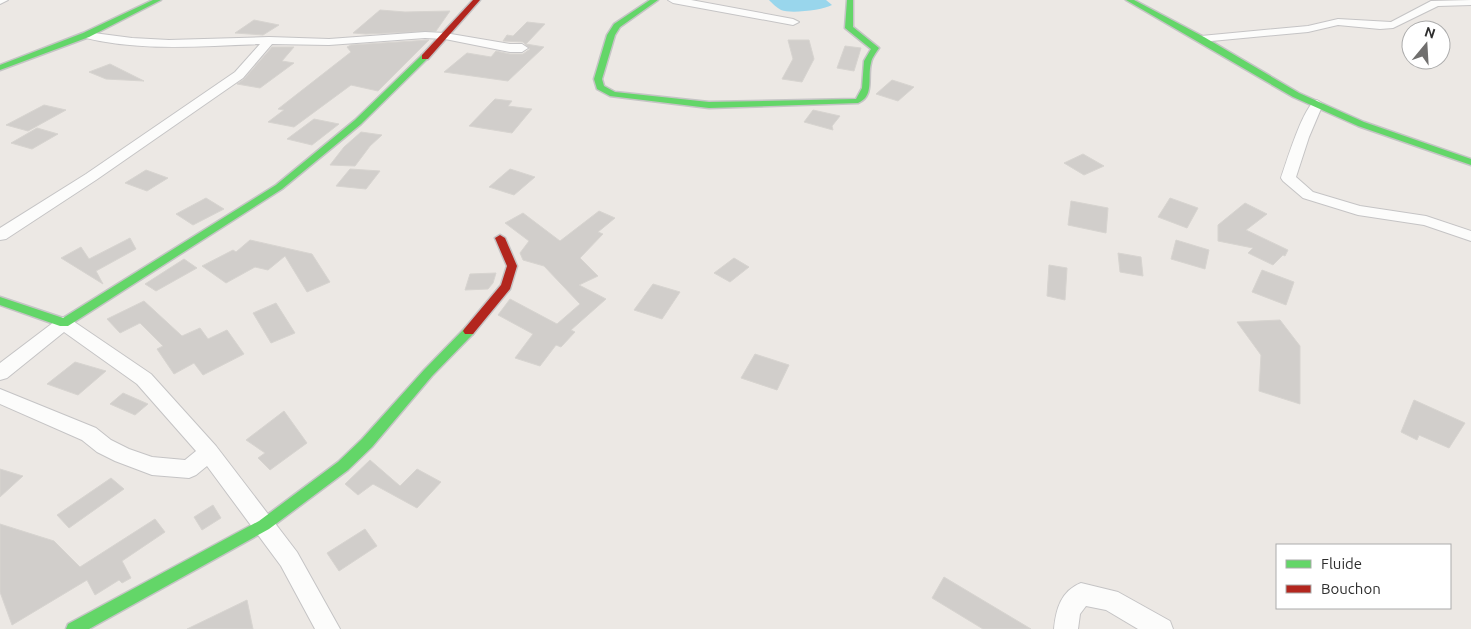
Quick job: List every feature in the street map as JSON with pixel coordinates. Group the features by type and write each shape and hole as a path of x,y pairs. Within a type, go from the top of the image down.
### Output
{"street":[{"path":"0,68 86,35 158,0"},
{"path":"0,373 64,323 277,188 327,150 377,104 445,36 477,0"},
{"path":"655,0 617,26 611,35 598,78 600,87 613,94 709,105 858,101 862,98 868,80 867,63 874,48 849,28 850,0"},
{"path":"673,0 793,22"},
{"path":"1129,0 1201,39 1288,91 1361,124 1471,162"},
{"path":"1201,39 1308,29 1338,22 1380,26 1392,24 1426,6 1446,0 1471,2"},
{"path":"86,35 132,41 169,43 269,40 329,42 407,35 445,36 500,47 522,48"},
{"path":"0,236 91,177 240,75 269,40"},
{"path":"1317,104 1302,137 1288,178 1308,195 1358,210 1426,222 1471,236"},
{"path":"74,629 264,525 343,466 367,444 428,373 476,324 506,286 512,266 500,238"},
{"path":"0,301 64,323 144,379 209,452 264,525 289,559 328,629"},
{"path":"0,396 89,434 104,446 152,466 189,469 209,452"},
{"path":"1066,629 1068,610 1081,594 1110,600 1161,629"}],"water":[{"path":"769,0 826,0 832,5 807,11 792,12 779,9"}],"building":[{"path":"380,10 405,12 450,11 436,31 353,33"},
{"path":"254,20 279,25 263,35 235,33"},
{"path":"527,22 545,24 526,44 544,47 508,81 444,72 467,53 491,57 496,51 523,54 530,49 523,42 503,41 507,35 513,36"},
{"path":"429,40 378,91 351,85 294,127 268,122 284,110 278,109 351,52 347,47 351,45"},
{"path":"788,40 809,40 814,59 802,82 782,79 793,59"},
{"path":"845,46 861,48 854,71 837,68"},
{"path":"272,47 294,47 282,61 294,63 260,88 237,84 244,79"},
{"path":"110,64 144,81 106,79 89,72"},
{"path":"892,80 914,87 898,101 876,94"},
{"path":"495,99 512,101 508,106 532,109 512,133 469,126"},
{"path":"44,105 66,110 28,131 6,125"},
{"path":"813,110 840,116 832,126 833,130 804,122"},
{"path":"314,119 339,124 312,145 287,139"},
{"path":"37,128 58,134 32,149 11,143"},
{"path":"361,132 382,135 370,146 355,166 330,165 344,147"},
{"path":"1083,154 1104,166 1084,175 1064,163"},
{"path":"350,169 380,171 366,189 336,186"},
{"path":"510,169 535,177 514,195 489,187"},
{"path":"146,170 168,178 147,191 125,183"},
{"path":"206,198 224,209 193,225 176,214"},
{"path":"1170,198 1198,208 1187,228 1158,217"},
{"path":"1071,201 1108,208 1106,233 1068,225"},
{"path":"1245,203 1267,214 1246,230 1288,250 1285,256 1283,255 1273,265 1248,253 1253,248 1218,241 1218,225"},
{"path":"599,211 615,218 598,232 603,234 580,258 598,276 579,285 606,299 571,330 575,332 561,347 556,345 540,366 515,358 533,334 498,315 510,299 557,324 580,304 544,266 523,260 520,253 529,241 505,223 523,213 560,241"},
{"path":"130,238 136,249 96,271 103,284 61,258 81,247 89,259"},
{"path":"250,240 312,254 330,282 307,292 285,256 268,270 255,267 226,283 202,266 233,250 236,252"},
{"path":"1176,240 1209,250 1205,269 1171,259"},
{"path":"1118,253 1141,257 1143,276 1120,272"},
{"path":"734,258 749,267 730,282 714,273"},
{"path":"184,259 197,268 156,291 145,284"},
{"path":"1049,265 1067,268 1065,300 1047,296"},
{"path":"1262,270 1294,282 1286,305 1252,292"},
{"path":"496,273 493,283 488,289 465,290 470,274"},
{"path":"653,284 680,292 662,319 634,310"},
{"path":"144,301 182,336 200,328 208,339 227,330 244,354 203,375 194,363 174,374 157,349 163,346 140,323 120,333 107,319"},
{"path":"276,303 295,333 271,343 253,313"},
{"path":"1280,320 1300,346 1300,404 1259,391 1261,355 1237,322"},
{"path":"755,354 789,365 777,390 741,378"},
{"path":"75,362 106,371 78,395 47,384"},
{"path":"123,393 148,404 135,415 110,404"},
{"path":"1414,400 1465,423 1449,448 1419,435 1417,440 1401,432"},
{"path":"284,411 307,443 270,470 258,458 265,453 246,440"},
{"path":"370,460 400,486 417,469 441,482 417,508 373,484 358,495 345,484"},
{"path":"0,469 23,476 0,497"},
{"path":"111,478 124,489 69,528 57,515"},
{"path":"213,505 221,518 202,530 194,517"},
{"path":"155,519 165,532 122,561 131,578 122,583 119,580 95,595 87,580 12,625 0,592 0,524 54,541 80,567"},
{"path":"365,529 377,546 339,571 327,553"},
{"path":"944,577 1031,629 983,629 932,598"},
{"path":"247,600 253,629 187,629"}],"traffic: fast":[{"path":"0,68 86,35 158,0"},
{"path":"655,0 617,26 611,35 598,79 600,87 613,94 709,105 858,101 866,88 867,63 875,48 849,28 850,0"},
{"path":"1129,0 1201,39 1296,95 1361,124 1471,162"},
{"path":"0,301 64,323 279,187 358,122 425,57"},
{"path":"74,629 264,525 343,466 367,443 428,373 469,331"}],"traffic: jam":[{"path":"425,57 477,0"},
{"path":"469,331 506,286 512,266 500,238"}]}
